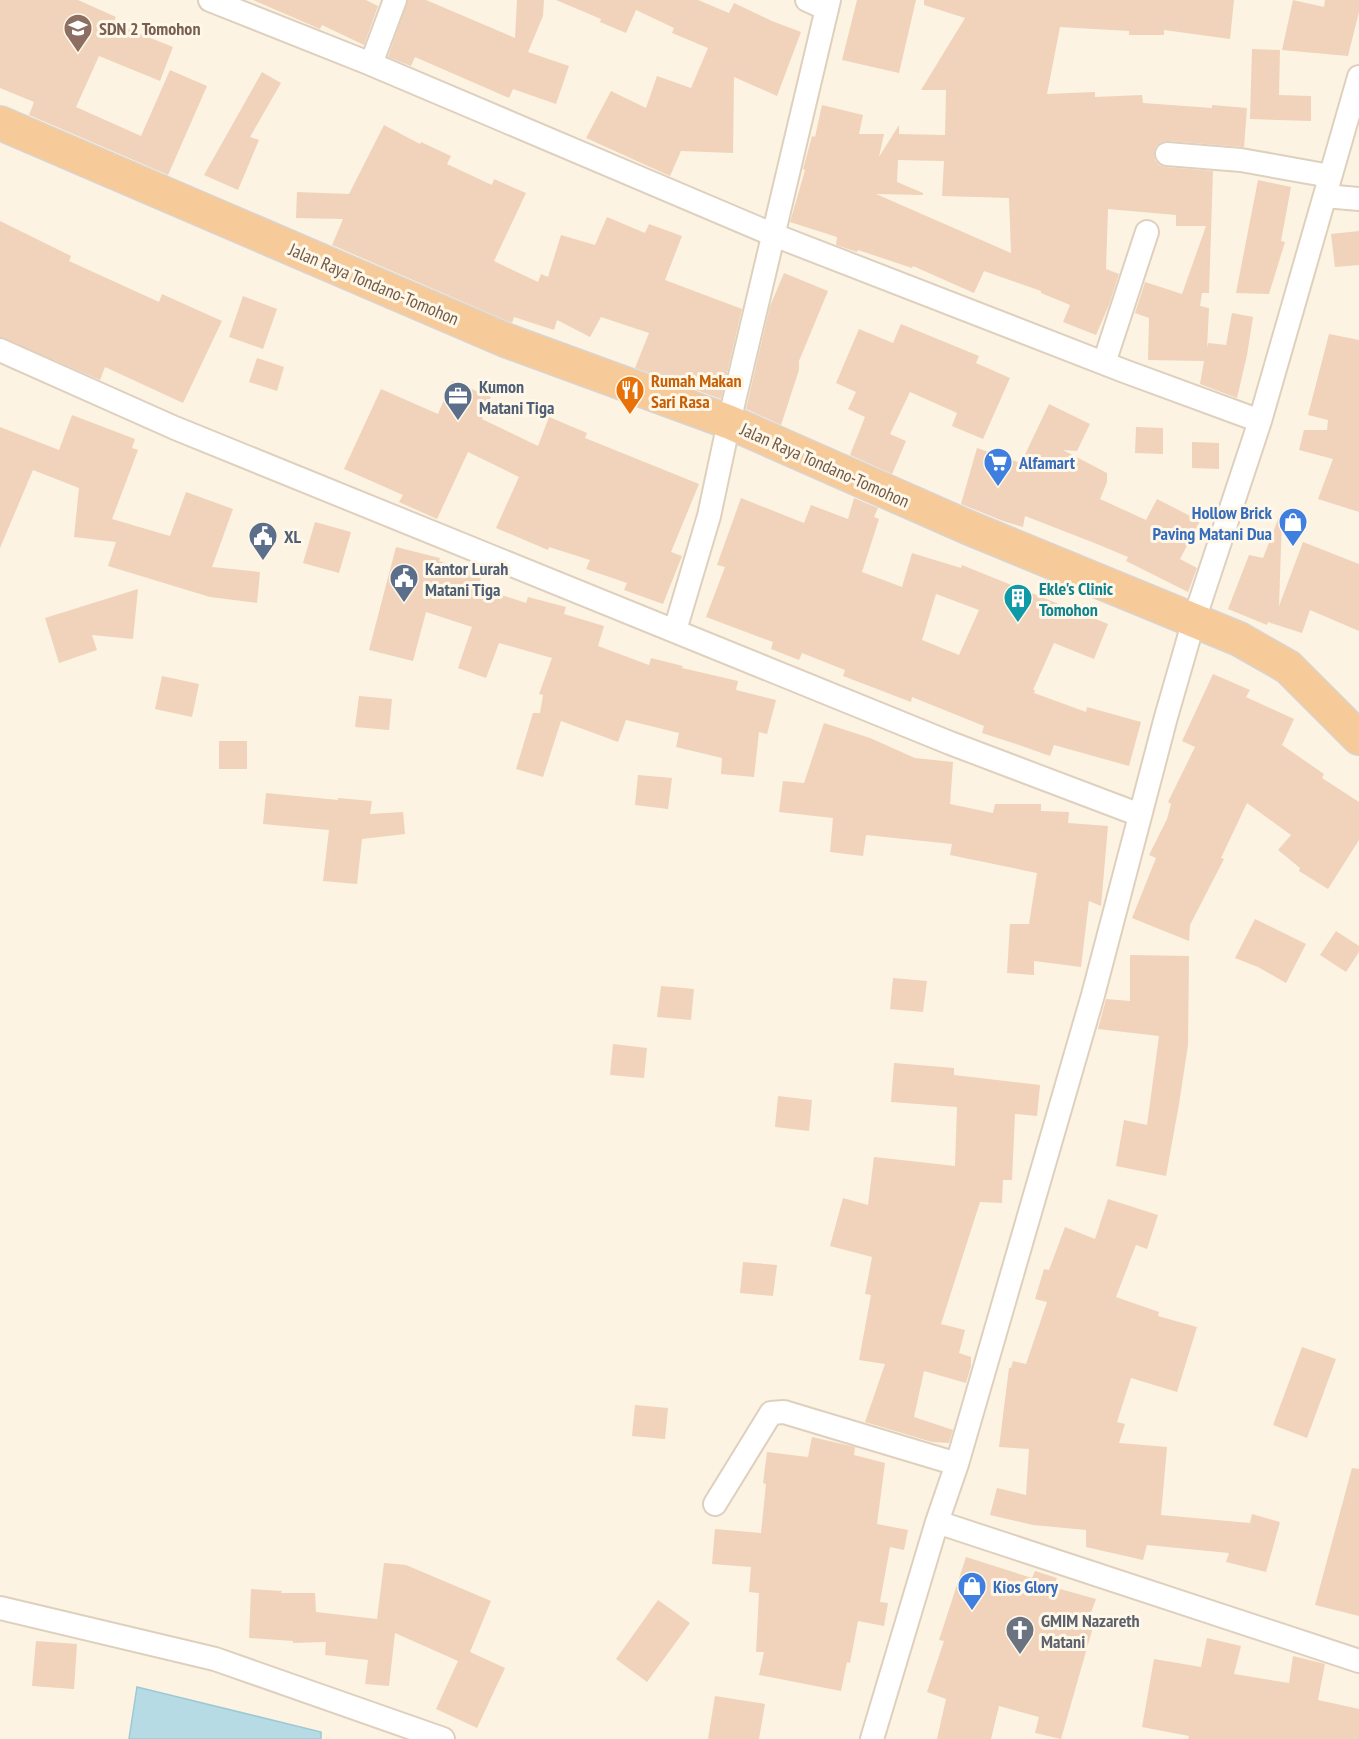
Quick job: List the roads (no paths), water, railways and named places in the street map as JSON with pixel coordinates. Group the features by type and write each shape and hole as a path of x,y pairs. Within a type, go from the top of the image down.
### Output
{"highway":[{"name":"Jalan Raya Tondano-Tomohon","path":"0,123 506,340 729,422 967,527 1239,639 1288,667 1359,738"}],"street":[{"path":"210,0 371,64 774,235 1260,421"},
{"path":"371,64 395,0"},
{"path":"675,630 709,516 774,235 821,3"},
{"path":"872,1739 937,1522 957,1464 1093,995 1194,620 1260,421 1359,77"},
{"path":"1167,154 1241,160 1328,186 1359,199"},
{"path":"1104,363 1147,232"},
{"path":"0,351 175,428 950,742 1140,815"},
{"path":"715,1504 771,1413 776,1411 957,1464"},
{"path":"937,1522 1359,1661"},
{"path":"0,1608 215,1659 443,1739"}],"water":[{"path":"137,1687 321,1732 321,1739 129,1739"}],"place":[{"name":"SDN 2 Tomohon","path":"78,54"},
{"name":"Rumah Makan Sari Rasa","path":"630,416"},
{"name":"Kumon Matani Tiga","path":"458,422"},
{"name":"Alfamart","path":"998,488"},
{"name":"Hollow Brick Paving Matani Dua","path":"1293,548"},
{"name":"XL","path":"263,562"},
{"name":"Kantor Lurah Matani Tiga","path":"404,604"},
{"name":"Ekle's Clinic Tomohon","path":"1018,624"},
{"name":"Kios Glory","path":"972,1612"},
{"name":"GMIM Nazareth Matani","path":"1020,1656"}]}
